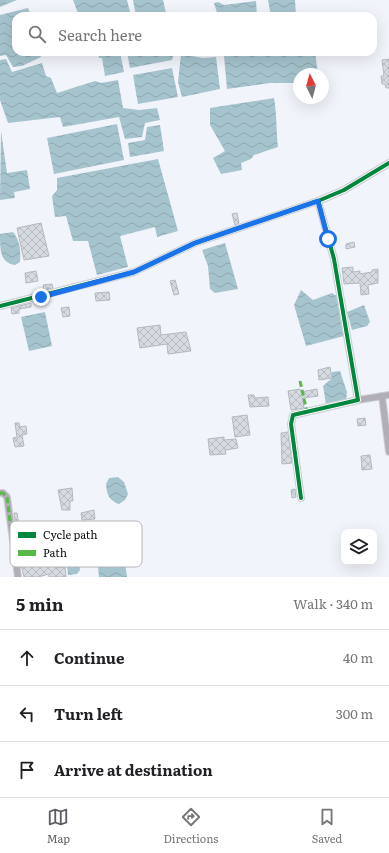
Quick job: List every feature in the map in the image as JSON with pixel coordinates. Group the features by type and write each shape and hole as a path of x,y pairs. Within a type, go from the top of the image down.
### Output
{"street":[{"path":"0,306 41,297 134,272 195,243 318,201 344,190 389,163"},
{"path":"318,201 334,259 358,400"},
{"path":"301,498 291,424 293,415 358,400 389,395"},
{"path":"382,396 389,452"},
{"path":"0,493 3,493 7,497 10,521"},
{"path":"17,567 18,577"}],"water":[{"path":"0,0 17,0 0,7"},
{"path":"73,0 127,0 130,12 78,12"},
{"path":"133,0 163,0 166,12 135,12"},
{"path":"268,0 295,0 296,12 270,12"},
{"path":"256,1 257,12 217,12 214,3 218,2 224,5"},
{"path":"28,8 30,12 12,12"},
{"path":"12,12 12,56 41,57 22,66 13,67 6,55 0,56 0,15"},
{"path":"99,56 121,56 124,72 105,76 102,58 99,58"},
{"path":"128,56 173,56 172,60 130,68"},
{"path":"181,56 203,58 216,57 220,89 182,97 178,82"},
{"path":"224,56 316,56 317,68 293,68 293,83 270,83 227,89"},
{"path":"6,59 12,72 42,63 46,76 51,78 57,93 95,81 101,83 118,80 123,108 139,110 157,108 160,120 145,123 142,137 125,139 119,117 63,127 60,117 8,123 0,100 0,60"},
{"path":"172,68 178,97 138,104 133,75"},
{"path":"274,98 278,147 254,155 251,159 241,163 242,170 221,174 213,158 225,151 210,125 210,108"},
{"path":"117,124 124,160 54,174 47,138"},
{"path":"160,125 164,151 130,157 128,143 145,140 147,127"},
{"path":"1,131 7,173 27,170 30,189 14,192 15,198 0,200"},
{"path":"158,159 178,231 157,237 155,227 120,236 128,267 97,275 88,241 73,241 66,216 55,217 52,196 57,190 57,178"},
{"path":"13,232 20,246 20,262 15,265 6,262 2,255 0,245 0,234"},
{"path":"225,243 238,289 215,293 210,289 208,266 202,250"},
{"path":"301,290 313,300 332,293 338,297 344,336 306,346 294,305"},
{"path":"364,305 370,322 367,326 352,330 347,312"},
{"path":"45,312 52,346 29,351 21,317"},
{"path":"340,371 347,392 346,401 326,404 323,386 332,378 332,372"},
{"path":"118,477 124,482 128,494 125,500 119,504 110,499 106,484 109,478"},
{"path":"67,567 80,567 80,570 77,574 68,575"},
{"path":"98,567 126,567 127,577 99,577"}],"building":[{"path":"389,59 389,88 386,88 385,84 382,84 381,76 384,76 382,60"},
{"path":"237,213 239,223 235,225 232,214"},
{"path":"41,223 49,256 24,260 17,228"},
{"path":"354,242 355,247 346,249 346,244"},
{"path":"353,267 353,272 360,271 360,274 372,272 372,270 378,269 378,283 368,285 369,294 361,295 360,283 344,284 342,268"},
{"path":"36,271 38,281 26,283 25,273"},
{"path":"175,280 179,294 174,295 170,281"},
{"path":"52,284 53,288 44,290 43,285"},
{"path":"109,292 110,300 96,301 95,293"},
{"path":"31,303 31,307 19,309 19,313 12,314 11,308"},
{"path":"69,307 70,316 63,317 61,308"},
{"path":"160,325 161,335 186,332 191,351 168,354 167,344 140,348 137,328"},
{"path":"330,367 332,378 319,380 318,370"},
{"path":"300,389 301,392 317,389 318,396 303,398 304,408 291,410 288,391"},
{"path":"248,395 254,395 255,398 268,397 269,406 250,407"},
{"path":"247,415 250,435 235,437 232,417"},
{"path":"365,418 366,425 358,426 357,419"},
{"path":"15,423 19,423 20,427 26,426 27,434 22,435 24,446 15,447 13,438 17,437"},
{"path":"288,432 292,463 282,464 281,433"},
{"path":"224,437 224,440 236,439 238,448 225,450 226,454 210,455 208,439"},
{"path":"370,455 372,469 362,470 361,456"},
{"path":"72,488 73,501 70,501 70,510 62,510 58,490"},
{"path":"295,489 296,497 292,498 291,490"},
{"path":"94,510 95,519 82,520 81,513"},
{"path":"14,513 17,513 18,521 15,521"},
{"path":"22,567 65,567 66,577 49,577 49,574 38,577 24,577"}],"marked path":[{"path":"300,381 307,412"},
{"path":"0,493 3,493 7,497 10,521"}],"cycle path":[{"path":"0,306 134,272 195,243 318,201 344,190 389,163"},
{"path":"301,498 291,424 293,415 358,400 334,259 318,201"}],"route":[{"path":"41,297 134,272 195,243 318,201 328,239"}]}
